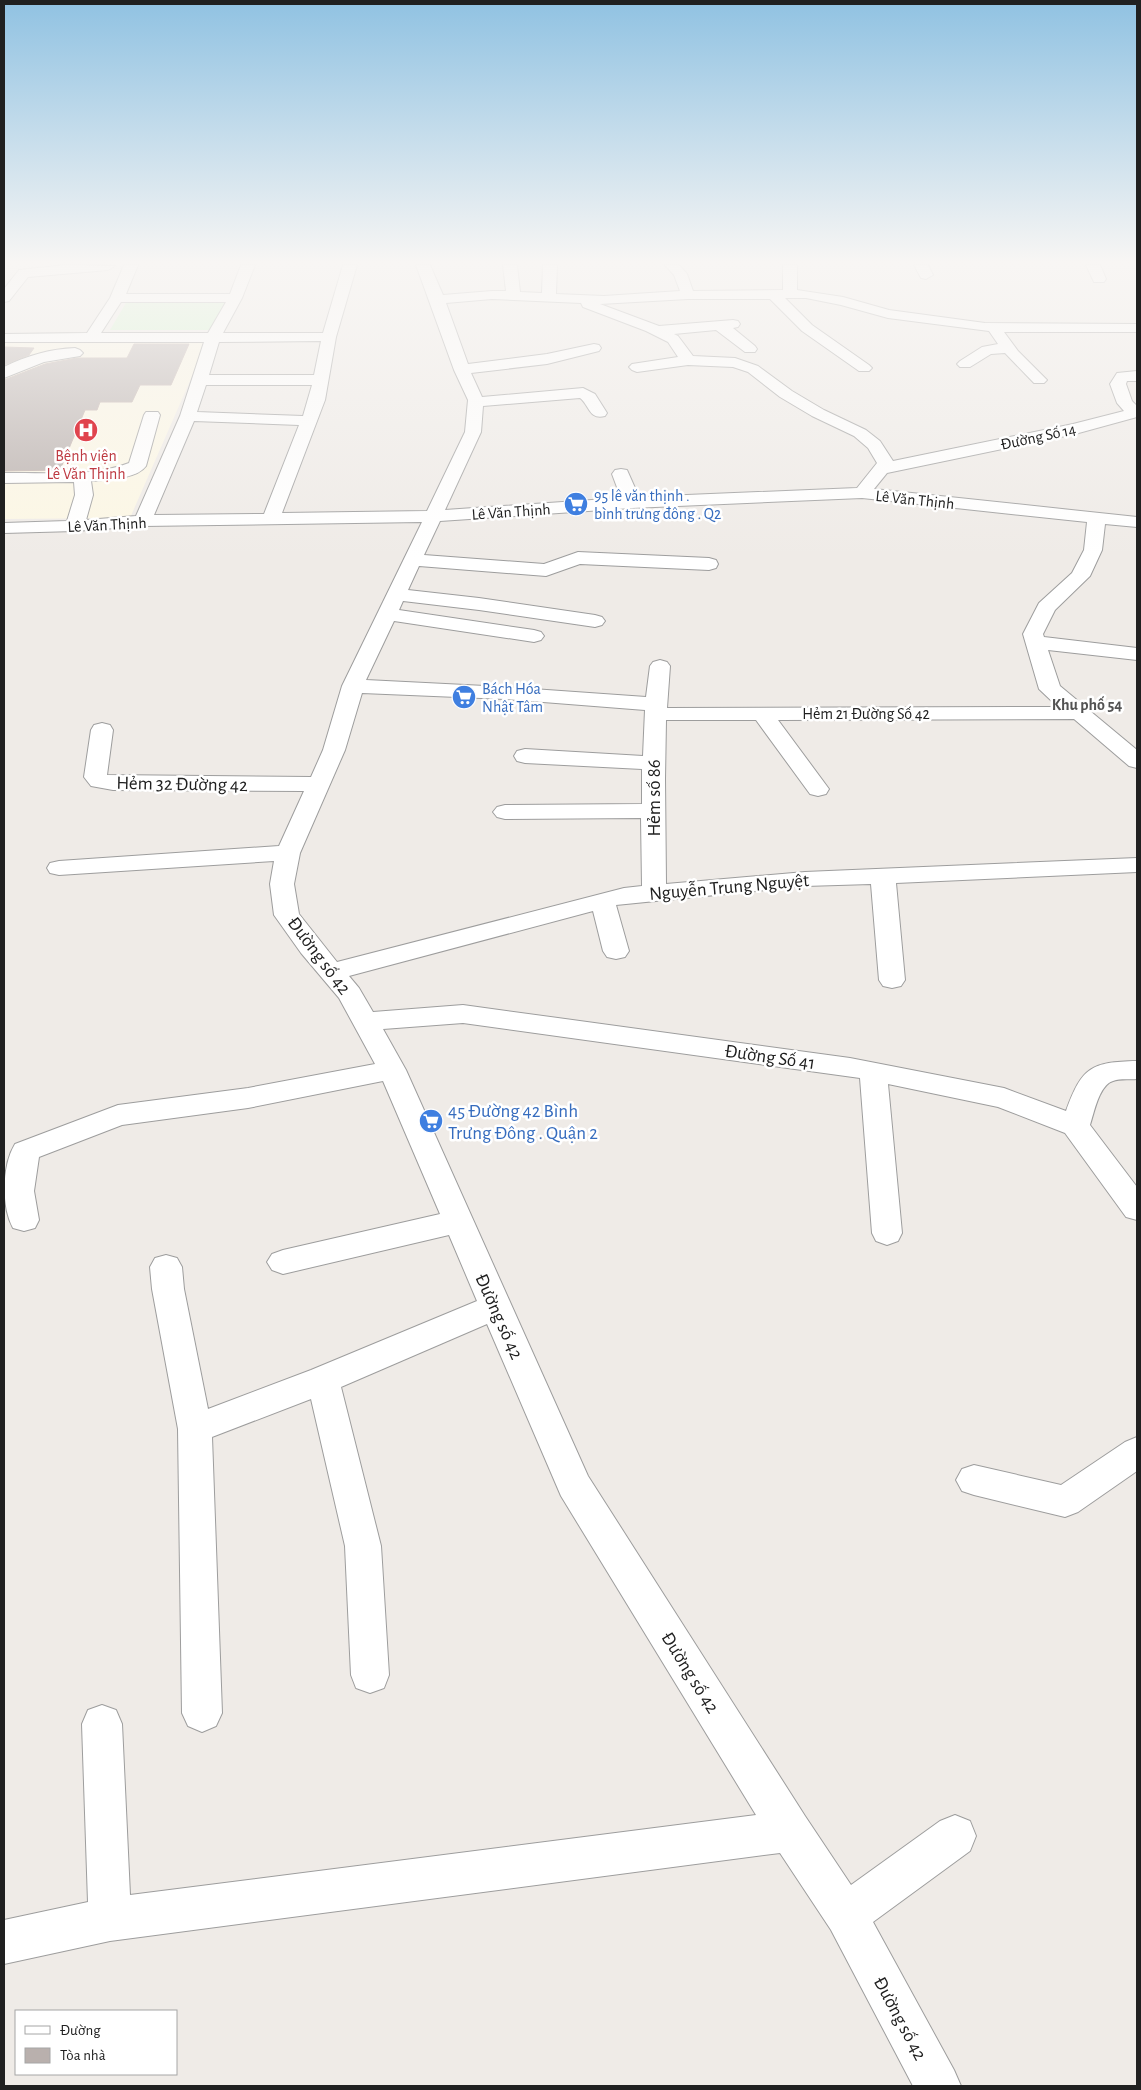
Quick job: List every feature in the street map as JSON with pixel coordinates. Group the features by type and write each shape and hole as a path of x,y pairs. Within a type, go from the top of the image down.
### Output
{"street":[{"path":"4,373 26,363"},
{"path":"143,521 188,416 206,363"},
{"path":"272,518 317,400 323,363"},
{"path":"459,363 476,402 583,393 589,397 599,413"},
{"path":"462,370 510,363"},
{"path":"637,367 670,363"},
{"path":"728,363 752,368 786,394 860,433 874,445 886,463 862,493"},
{"path":"856,363 864,368"},
{"path":"1023,363 1039,380"},
{"name":"Đường Số 14","path":"882,469 1075,429 1135,413 1124,403 1118,384 1122,376 1137,376"},
{"path":"201,380 319,380"},
{"name":"Đường số 42","path":"476,402 473,432 353,686 334,750 288,853 282,884 287,915 350,994 392,1070 574,1485 790,1831 846,1915 938,2086"},
{"path":"4,478 82,477 119,473 137,466 152,415"},
{"path":"188,416 271,417 310,421"},
{"path":"621,474 632,503"},
{"path":"75,526 84,495 82,477"},
{"name":"Lê Văn Thịnh","path":"4,528 75,526 143,521 433,516 632,503 862,493 1137,522"},
{"path":"1097,518 1093,550 1080,576 1046,607 1033,634 1050,689 1137,761"},
{"path":"412,560 546,570 578,558 709,564"},
{"path":"393,604 480,604 595,621"},
{"path":"393,604 534,636"},
{"path":"1035,642 1137,654"},
{"name":"Hẻm số 86","path":"654,892 653,763 655,709 660,666"},
{"name":"Hẻm 21 Đường Số 42","path":"353,686 505,693 655,709 762,714 1078,713"},
{"path":"762,714 818,789"},
{"name":"Hẻm 32 Đường 42","path":"102,730 95,777 99,781 114,783 319,784"},
{"path":"525,756 653,763"},
{"path":"505,812 653,812"},
{"path":"59,868 288,853"},
{"name":"Nguyễn Trung Nguyệt","path":"331,972 624,895 805,879 1137,865"},
{"path":"883,876 892,980"},
{"path":"603,900 616,951"},
{"name":"Đường Số 41","path":"365,1021 463,1014 873,1072 1004,1098 1075,1126"},
{"path":"24,1220 19,1191 25,1151 118,1115 248,1098 392,1070"},
{"path":"1137,1070 1105,1072 1099,1075 1089,1091 1075,1126 1137,1210"},
{"path":"873,1072 887,1233"},
{"path":"283,1262 458,1221"},
{"path":"166,1267 168,1289 195,1429 202,1712"},
{"path":"195,1429 323,1380 496,1307"},
{"path":"323,1380 363,1546 370,1675"},
{"path":"974,1480 1064,1502 1137,1452"},
{"path":"102,1724 110,1920"},
{"path":"4,1942 110,1920 790,1831"},
{"path":"846,1915 955,1836"}],"shaded area":[{"name":"Bệnh viện Lê Văn Thịnh","path":"4,363 198,363 130,518 4,519"}],"building":[{"path":"181,363 171,385 140,385 132,402 100,402 97,410 85,410 60,470 4,471 4,380 45,364"}],"place":[{"name":"Bệnh viện Lê Văn Thịnh","path":"86,430"},
{"name":"95 lê văn thịnh . bình trưng đông . Q2","path":"576,504"},
{"name":"Bách Hóa Nhật Tâm","path":"464,697"},
{"name":"45 Đường 42 Bình Trưng Đông . Quận 2","path":"431,1121"}],"district":[{"name":"Khu phố 54","path":"1087,704"}]}
